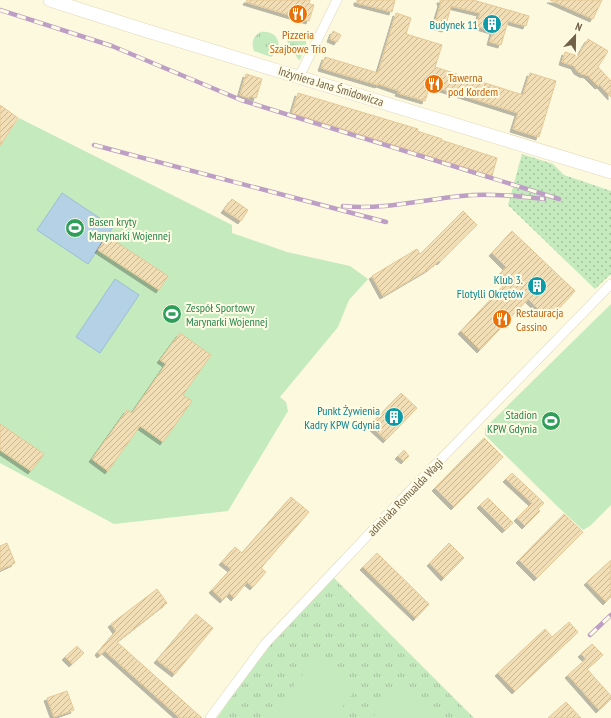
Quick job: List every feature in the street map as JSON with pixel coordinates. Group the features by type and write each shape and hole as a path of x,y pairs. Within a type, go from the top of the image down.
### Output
{"street":[{"name":"Inżyniera Jana Śmidowicza","path":"50,0 611,172"},
{"path":"299,77 337,0"},
{"name":"admirała Romualda Wagi","path":"210,718 265,644 403,498 611,284"}],"green space":[{"path":"260,32 271,33 278,40 278,48 271,57 254,51 253,40"},
{"path":"290,35 306,41 300,60 287,41 286,38"},
{"name":"Zespół Sportowy Marynarki Wojennej","path":"19,118 232,225 232,233 287,252 350,266 368,279 349,300 338,327 280,397 286,402 288,411 228,511 114,524 0,463 0,146"},
{"path":"522,154 553,164 564,175 611,191 611,274 595,289 508,205"},
{"name":"Stadion KPW Gdynia","path":"611,304 611,505 590,526 583,530 485,435 485,428"},
{"path":"334,578 474,718 217,718 239,686 278,635"},
{"path":"316,658 356,689 334,718 269,718"},
{"path":"400,686 437,718 372,718"}],"water":[{"name":"Basen kryty Marynarki Wojennej","path":"62,193 113,227 88,264 37,230"},
{"path":"115,279 139,295 100,353 76,337"}],"building":[{"path":"247,0 310,0 309,4 314,5 309,21 246,2"},
{"path":"357,0 395,0 392,12 357,3"},
{"name":"Budynek 11","path":"440,0 473,0 529,16 526,26 508,21 501,45 490,42 493,31 476,26 480,13 451,6 445,29 434,26 441,3"},
{"path":"550,0 602,0 593,19"},
{"path":"396,13 411,18 406,34 442,45 435,67 523,95 530,73 556,81 539,137 513,129 518,113 430,85 425,101 398,93 399,91 379,84 378,85 321,68 325,57 378,73"},
{"path":"333,31 341,35 337,42 330,39"},
{"path":"588,39 608,51 598,67 611,81 611,97 600,85 598,86 587,75 577,71 574,66 562,62 565,52 578,56"},
{"path":"246,74 262,79 256,98 250,96 249,98 240,95"},
{"path":"298,93 418,129 417,131 442,139 441,140 497,158 492,176 292,113"},
{"path":"0,105 18,118 0,146"},
{"path":"232,199 248,210 241,221 224,210"},
{"path":"463,211 477,225 440,262 439,261 429,269 383,296 372,276 417,249 420,254"},
{"name":"Klub 3. Flotylli Okrętów","path":"512,231 575,291 553,315 549,312 545,316 528,299 480,350 461,331 509,280 501,273 506,267 492,253"},
{"path":"107,236 168,276 159,290 98,250"},
{"path":"180,333 211,355 183,395 192,401 163,442 140,426 108,471 92,459 127,410 132,413 166,364 160,360"},
{"name":"Punkt Żywienia Kadry KPW Gdynia","path":"401,393 417,408 386,440 370,425"},
{"path":"0,424 44,454 31,471 0,450"},
{"path":"484,438 503,457 454,507 435,488"},
{"path":"404,450 409,456 404,461 398,456"},
{"path":"512,473 544,503 538,509 540,511 525,526 517,518 532,503 506,479"},
{"path":"291,497 309,512 261,568 266,572 253,587 247,582 234,598 229,593 223,600 212,590 231,569 222,562 235,547 242,553"},
{"path":"488,498 513,523 505,530 480,505"},
{"path":"564,514 583,532 537,578 519,560"},
{"path":"7,543 15,563 0,570 0,546"},
{"path":"449,543 464,558 444,578 430,563"},
{"path":"377,553 429,604 416,618 363,567"},
{"path":"611,560 611,597 606,602 587,582"},
{"path":"157,589 167,603 117,642 202,718 180,718 105,651 100,655 98,652 116,631 111,624"},
{"path":"196,614 213,628 175,674 157,660"},
{"path":"569,622 578,632 515,691 498,673 545,629 552,637"},
{"path":"592,644 603,655 587,669 611,696 611,699 599,710 568,675 586,659 581,654"},
{"path":"77,646 84,653 72,664 65,657"},
{"path":"67,691 74,710 54,717 47,698"},
{"path":"566,702 581,718 548,718"}],"railway":[{"path":"0,10 112,46 241,100 559,199"},
{"path":"94,145 386,222"},
{"path":"343,206 388,206 461,196 482,195 544,199"},
{"path":"590,635 611,615"}],"place":[{"name":"Pizzeria Szajbowe Trio","path":"298,14"},
{"name":"Budynek 11","path":"492,24"},
{"name":"Tawerna pod Kordem","path":"434,84"},
{"name":"Basen kryty Marynarki Wojennej","path":"75,228"},
{"name":"Klub 3. Flotylli Okrętów","path":"537,286"},
{"name":"Zespół Sportowy Marynarki Wojennej","path":"172,314"},
{"name":"Restauracja Cassino","path":"502,319"},
{"name":"Punkt Żywienia Kadry KPW Gdynia","path":"394,417"},
{"name":"Stadion KPW Gdynia","path":"551,421"}]}
